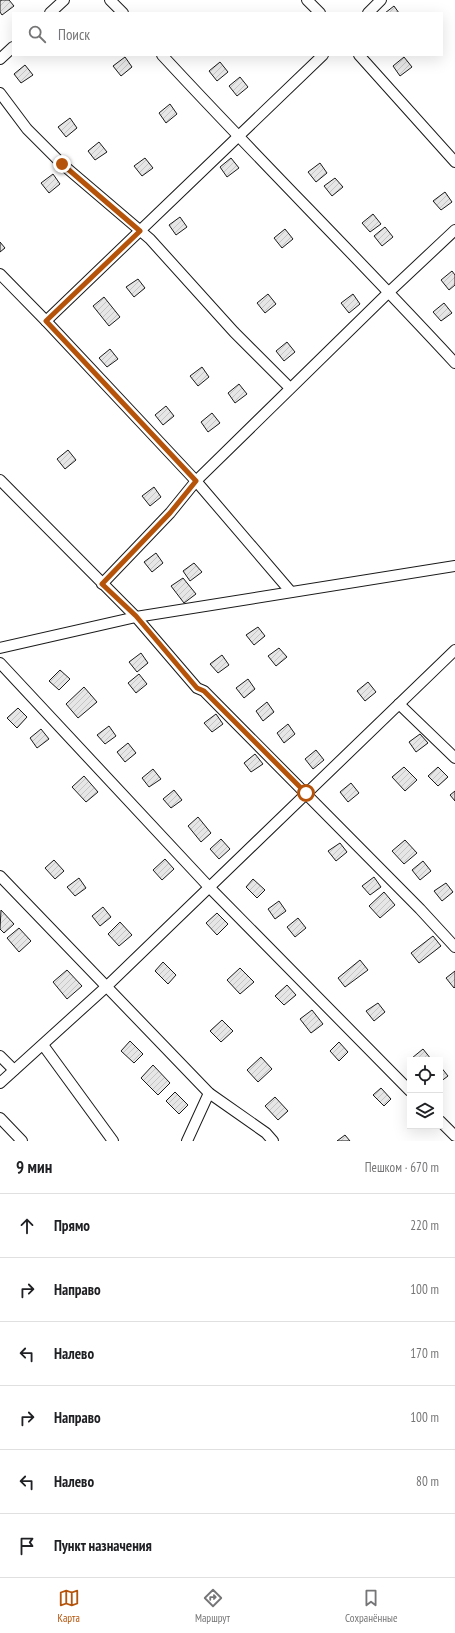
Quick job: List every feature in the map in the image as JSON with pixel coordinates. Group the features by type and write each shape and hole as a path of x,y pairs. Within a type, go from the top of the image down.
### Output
{"street":[{"path":"51,12 64,0"},
{"path":"110,0 121,12"},
{"path":"307,0 319,12"},
{"path":"369,12 381,0"},
{"path":"0,59 12,48"},
{"path":"163,56 237,137 389,292 455,363"},
{"path":"46,321 322,56"},
{"path":"360,56 455,162"},
{"path":"0,93 26,129 62,164 150,239 234,332 290,388"},
{"path":"102,584 170,513 196,481 389,292 455,230"},
{"path":"0,274 196,481 291,592"},
{"path":"0,480 102,584 136,616 197,688 204,691 306,793 455,947"},
{"path":"0,648 136,616 455,566"},
{"path":"0,1083 106,988 455,650"},
{"path":"0,662 209,887 407,1088"},
{"path":"399,704 455,758"},
{"path":"0,876 106,988 209,1093 266,1133 272,1141"},
{"path":"43,1045 113,1141"},
{"path":"0,1056 14,1070"},
{"path":"187,1141 209,1093"},
{"path":"0,1118 22,1141"},
{"path":"443,1124 455,1136"}],"building":[{"path":"9,0 14,6 2,15 0,12 0,1"},
{"path":"394,6 398,12 386,12"},
{"path":"125,57 132,67 121,76 113,66"},
{"path":"404,57 412,67 400,76 393,66"},
{"path":"220,62 228,72 217,81 209,71"},
{"path":"25,65 33,75 21,83 14,74"},
{"path":"240,77 248,87 237,96 229,86"},
{"path":"170,104 177,114 166,123 159,113"},
{"path":"70,118 77,128 66,137 58,127"},
{"path":"99,142 107,152 95,160 88,151"},
{"path":"145,158 153,168 142,176 134,166"},
{"path":"231,158 239,168 227,177 220,167"},
{"path":"320,163 327,173 316,182 308,172"},
{"path":"53,174 60,184 49,193 41,183"},
{"path":"335,178 343,187 332,196 324,186"},
{"path":"445,192 452,202 441,210 433,201"},
{"path":"373,214 381,224 370,232 362,223"},
{"path":"180,217 187,227 176,235 169,225"},
{"path":"385,227 393,237 382,246 374,236"},
{"path":"285,229 293,239 282,248 274,238"},
{"path":"0,242 5,248 0,252"},
{"path":"452,271 455,275 455,285 449,290 441,280"},
{"path":"138,279 145,288 134,297 126,287"},
{"path":"268,294 276,304 265,313 257,303"},
{"path":"353,294 360,304 349,313 341,303"},
{"path":"104,297 120,317 109,326 93,306"},
{"path":"444,303 452,313 441,321 433,312"},
{"path":"287,342 295,352 284,361 276,351"},
{"path":"110,349 118,359 107,367 99,358"},
{"path":"202,367 209,377 198,386 190,376"},
{"path":"239,384 247,394 235,403 228,393"},
{"path":"166,406 174,416 163,425 155,415"},
{"path":"212,413 220,423 208,432 201,422"},
{"path":"68,450 76,460 65,469 57,459"},
{"path":"154,487 161,497 150,506 142,496"},
{"path":"156,553 163,563 152,572 144,562"},
{"path":"194,563 202,572 190,581 183,571"},
{"path":"183,578 196,594 184,603 171,586"},
{"path":"258,627 265,636 254,645 246,635"},
{"path":"279,648 287,657 276,666 268,656"},
{"path":"141,653 148,663 137,672 129,662"},
{"path":"222,655 229,665 218,673 210,664"},
{"path":"60,670 70,679 59,690 49,681"},
{"path":"139,674 147,684 136,693 128,683"},
{"path":"248,679 255,689 244,698 236,688"},
{"path":"368,682 376,692 365,701 357,691"},
{"path":"84,687 97,702 78,718 66,704"},
{"path":"267,702 274,712 263,721 256,711"},
{"path":"18,708 27,717 17,728 7,718"},
{"path":"216,714 223,724 212,732 204,723"},
{"path":"288,724 295,734 284,743 277,733"},
{"path":"109,726 116,736 105,744 97,735"},
{"path":"41,729 49,739 37,748 30,738"},
{"path":"420,734 428,743 416,752 409,742"},
{"path":"128,743 136,753 125,762 117,752"},
{"path":"316,750 324,760 313,769 305,759"},
{"path":"255,754 263,764 251,772 244,763"},
{"path":"404,767 417,780 405,791 392,777"},
{"path":"438,767 448,777 438,786 428,776"},
{"path":"153,769 161,779 149,787 142,778"},
{"path":"84,776 98,792 86,802 72,787"},
{"path":"351,783 359,793 348,802 340,792"},
{"path":"174,790 182,800 171,808 163,799"},
{"path":"455,791 455,801 450,795"},
{"path":"198,817 211,833 201,842 188,826"},
{"path":"221,839 230,849 219,859 210,849"},
{"path":"405,840 417,853 404,864 392,851"},
{"path":"340,843 347,852 336,861 328,851"},
{"path":"165,859 174,869 162,880 153,870"},
{"path":"54,860 64,871 55,879 45,868"},
{"path":"423,861 431,871 420,880 412,870"},
{"path":"374,877 381,887 370,895 362,886"},
{"path":"79,878 86,888 75,896 67,887"},
{"path":"253,879 265,890 257,898 246,887"},
{"path":"446,883 453,892 442,901 434,891"},
{"path":"384,892 395,905 380,918 369,906"},
{"path":"279,901 286,911 275,919 268,909"},
{"path":"103,907 111,917 100,926 92,916"},
{"path":"1,910 14,924 4,933 0,929"},
{"path":"217,913 228,924 217,935 206,923"},
{"path":"298,918 306,928 295,937 287,927"},
{"path":"120,922 132,935 119,946 108,934"},
{"path":"19,928 31,941 19,952 7,938"},
{"path":"433,936 441,946 419,963 411,953"},
{"path":"360,960 368,970 345,987 338,978"},
{"path":"163,962 176,975 168,984 155,971"},
{"path":"240,968 254,982 240,994 227,980"},
{"path":"67,970 82,986 67,999 53,982"},
{"path":"455,971 455,987 454,988 446,978"},
{"path":"287,985 296,995 284,1005 275,996"},
{"path":"378,1003 385,1012 374,1021 366,1011"},
{"path":"312,1010 323,1024 311,1033 300,1019"},
{"path":"222,1020 233,1031 221,1042 210,1031"},
{"path":"130,1041 143,1054 134,1063 121,1051"},
{"path":"339,1042 348,1052 339,1061 330,1051"},
{"path":"423,1049 429,1057 413,1057"},
{"path":"261,1057 272,1069 258,1082 247,1070"},
{"path":"153,1065 170,1083 158,1095 141,1078"},
{"path":"443,1070 448,1076 443,1080"},
{"path":"381,1088 391,1099 384,1106 373,1095"},
{"path":"175,1092 188,1105 179,1114 166,1101"},
{"path":"275,1097 288,1111 278,1120 265,1106"},
{"path":"345,1135 350,1141 337,1141"}],"route":[{"path":"62,164 140,231 46,321 196,481 170,513 102,584 136,616 197,688 204,691 306,793"}]}
